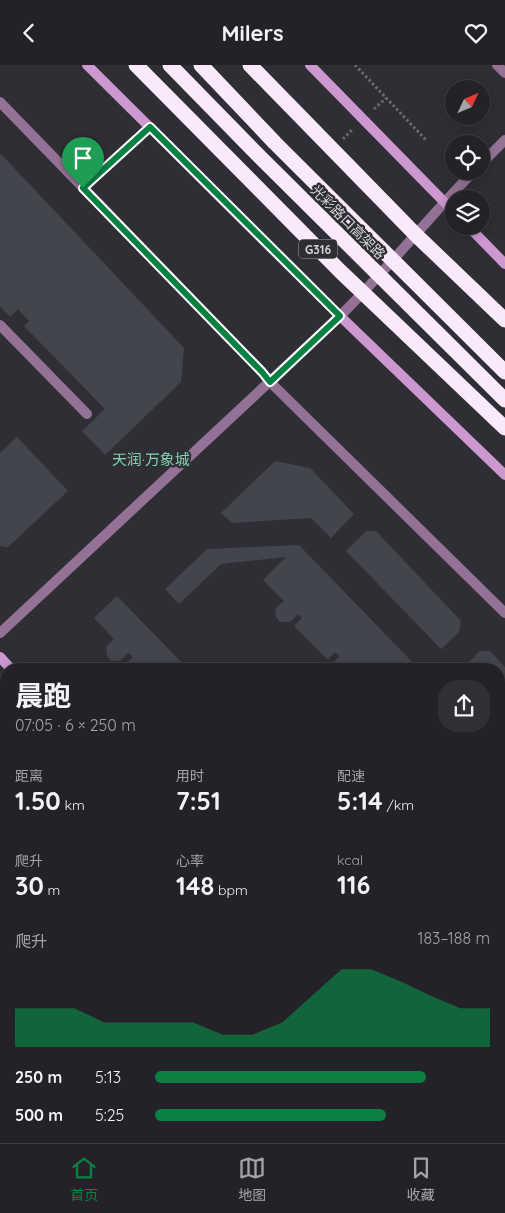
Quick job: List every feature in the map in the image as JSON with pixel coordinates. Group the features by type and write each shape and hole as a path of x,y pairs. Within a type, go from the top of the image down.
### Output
{"highway":[{"name":"G316","path":"136,65 364,293 505,428"},
{"name":"光彩路口高架路","path":"170,65 505,400"},
{"name":"光彩路口高架路","path":"201,65 275,143 505,372"},
{"path":"250,65 417,235 505,320"}],"street":[{"path":"87,65 340,316 505,475"},
{"path":"310,65 444,202"},
{"path":"497,65 505,73"},
{"path":"0,102 270,382 505,612"},
{"path":"83,188 150,127"},
{"path":"490,155 505,139"},
{"path":"0,633 364,293 465,180"},
{"path":"477,235 505,265"},
{"path":"0,325 87,414"}],"path":[{"path":"355,65 426,140"}],"building":[{"path":"0,153 184,348 181,382 105,455 82,431 105,409 24,326 29,321 18,309 10,317 0,306"},
{"path":"17,437 68,491 8,547 0,546 0,453"},
{"path":"275,461 310,468 354,514 331,538 311,518 232,523 221,513"},
{"path":"366,531 376,531 461,621 459,632 441,649 346,551"},
{"path":"299,545 413,663 333,663 339,656 335,652 328,660 294,626 302,618 298,614 290,622 280,622 276,617 275,609 284,601 263,580 286,557 221,564 179,604 165,589 207,549"},
{"path":"117,596 182,663 127,663 133,657 128,653 120,661 111,661 107,656 106,647 114,639 94,618"},
{"path":"480,651 490,651 501,663 468,663"}],"district":[{"name":"天润·万象城","path":"151,459"}],"route":[{"path":"150,127 340,316 270,382 83,188 150,127"}]}
